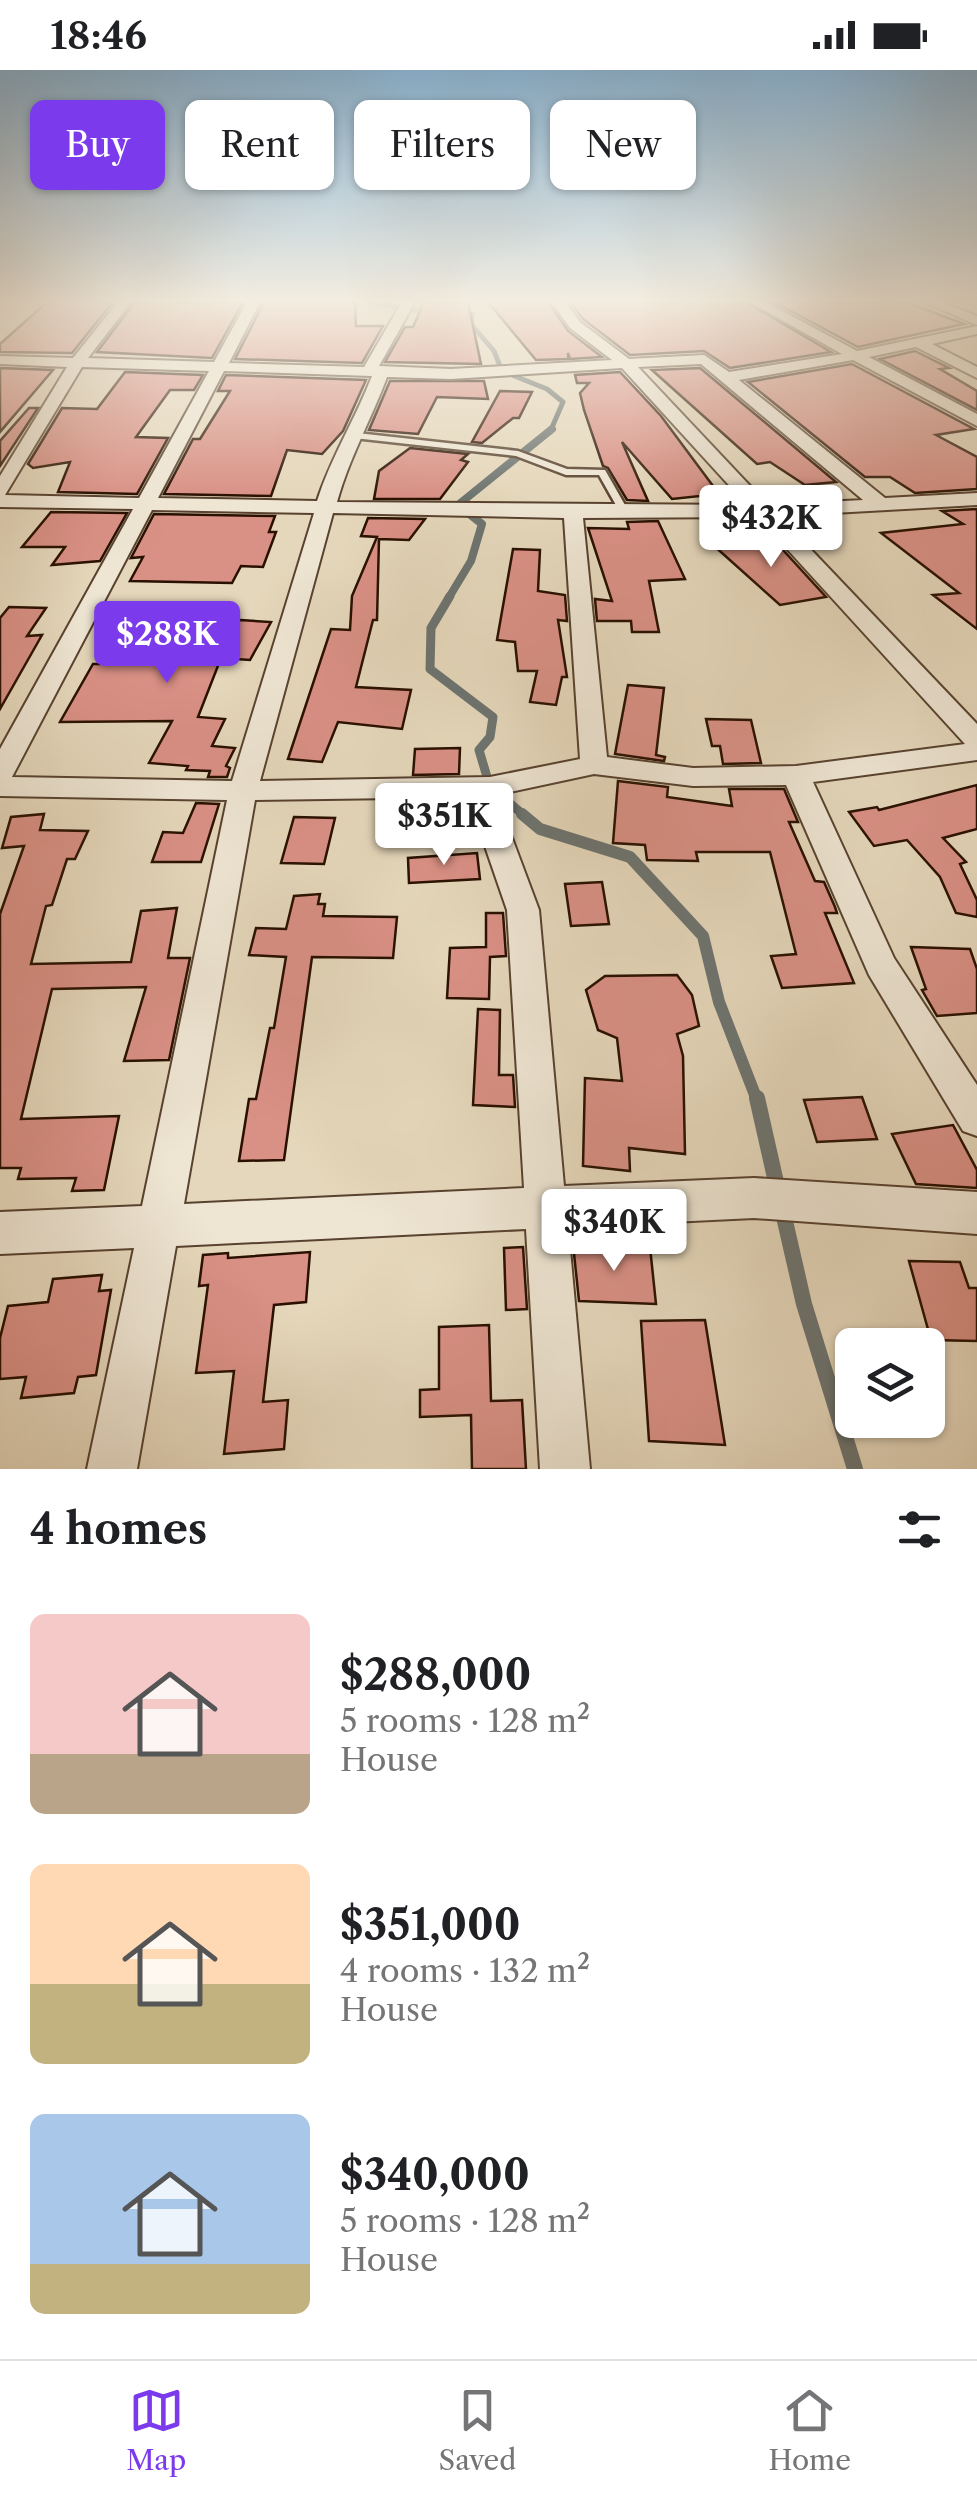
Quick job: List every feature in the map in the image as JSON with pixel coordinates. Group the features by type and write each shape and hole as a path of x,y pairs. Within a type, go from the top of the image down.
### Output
{"street":[{"path":"0,492 75,367"},
{"path":"0,774 216,367"},
{"path":"322,367 492,374 564,367"},
{"path":"629,367 977,740"},
{"path":"715,367 880,503"},
{"path":"727,377 799,367"},
{"path":"876,367 977,421"},
{"path":"112,1469 243,791 338,460 357,436 376,369"},
{"path":"0,501 624,512 760,511 977,499"},
{"path":"948,500 977,522"},
{"path":"573,512 594,765"},
{"path":"0,786 243,791 479,786 594,765 693,776 796,775 977,751"},
{"path":"796,775 881,965 977,1118"},
{"path":"479,786 523,910 566,1469"},
{"path":"0,1233 754,1198 977,1212"}],"lane":[{"path":"357,436 518,454 566,472 602,472 624,512"}],"building":[{"path":"833,367 858,367 974,429 936,435 977,457 977,489 915,493 890,477 865,477 748,382"},
{"path":"896,367 949,368 940,369 977,391 977,410"},
{"path":"0,368 53,370 0,432"},
{"path":"700,368 836,482 805,485 770,462 757,464 652,370"},
{"path":"125,372 203,375 194,390 170,390 136,437 168,438 137,494 58,492 70,462 33,468 28,464 62,408 97,409"},
{"path":"620,372 661,416 719,494 672,499 622,442 648,501 627,500 603,466 584,410 580,393 589,383 577,383 575,375"},
{"path":"226,375 366,380 343,431 322,454 287,450 271,496 164,494 193,439 200,439 230,391 218,391"},
{"path":"390,381 484,381 488,399 437,397 418,434 369,430"},
{"path":"500,391 532,392 519,418 513,418 482,443 472,442"},
{"path":"29,408 38,408 0,466 0,441"},
{"path":"410,448 468,454 461,460 468,462 440,499 374,499 379,471"},
{"path":"977,509 977,629 933,595 959,593 881,533 963,524 942,511"},
{"path":"51,512 127,513 100,561 52,565 65,547 22,547"},
{"path":"154,514 275,516 269,532 276,532 263,567 241,566 232,583 130,581 143,557 131,558"},
{"path":"368,518 425,519 409,540 379,539 377,620 373,620 356,687 411,690 402,729 338,722 322,762 288,759 331,629 350,630 352,596 377,537 361,536"},
{"path":"658,521 685,579 649,581 659,632 632,632 631,621 597,621 595,599 612,601 588,528 629,529 627,522"},
{"path":"747,538 752,542 772,538 826,597 780,605 712,544"},
{"path":"513,549 540,550 538,591 565,595 567,621 558,620 567,677 562,677 556,705 530,702 537,671 518,671 515,642 497,640"},
{"path":"9,607 46,608 27,636 42,635 0,709 0,618"},
{"path":"240,620 271,622 250,660 221,658 198,717 225,719 212,746 235,748 226,766 230,768 227,777 208,777 210,771 186,770 188,766 149,763 172,721 60,722 93,664 100,664 108,630"},
{"path":"628,685 664,688 656,755 665,757 664,761 615,754"},
{"path":"706,719 751,720 761,763 723,764 720,746 712,746"},
{"path":"460,748 459,774 413,775 415,749"},
{"path":"618,781 668,787 667,797 732,806 729,789 784,789 798,822 789,822 815,881 824,882 835,907 837,913 825,913 854,983 782,988 771,956 796,954 770,852 696,852 698,861 647,860 645,845 613,843"},
{"path":"977,785 977,829 943,838 966,862 960,864 977,900 977,917 956,913 940,877 907,840 874,846 849,812 877,807 879,810"},
{"path":"196,803 219,804 201,862 152,862 163,832 183,833"},
{"path":"44,814 40,830 88,831 75,859 67,859 52,905 46,906 31,964 131,962 141,911 177,908 168,958 190,958 169,1060 124,1061 146,987 52,989 21,1119 119,1116 104,1190 72,1191 76,1178 18,1179 21,1168 0,1168 0,914 24,846 2,848 11,817"},
{"path":"294,817 335,818 324,864 281,863"},
{"path":"477,853 480,879 409,883 408,858"},
{"path":"602,882 609,924 571,926 565,884"},
{"path":"320,894 318,904 325,904 323,916 397,917 393,958 312,957 284,1160 239,1161 249,1099 256,1099 270,1028 274,1028 286,957 249,955 256,928 286,929 294,896"},
{"path":"486,913 503,913 506,956 490,957 489,999 447,998 450,948 486,947"},
{"path":"911,947 970,949 977,969 977,1013 937,1016 922,990 926,989"},
{"path":"677,975 692,995 699,1026 677,1034 683,1056 685,1154 629,1148 630,1171 583,1166 585,1078 622,1081 617,1038 598,1030 586,990 605,976"},
{"path":"478,1009 500,1010 499,1075 513,1075 515,1107 473,1105"},
{"path":"862,1097 877,1139 817,1142 804,1100"},
{"path":"953,1125 977,1170 977,1188 916,1184 892,1134"},
{"path":"573,1244 650,1247 656,1304 579,1301"},
{"path":"523,1247 527,1309 506,1310 504,1248"},
{"path":"310,1252 306,1302 274,1305 263,1402 288,1400 284,1449 224,1454 234,1371 196,1373 208,1285 199,1286 203,1255 228,1253 228,1258"},
{"path":"909,1261 960,1262 969,1288 977,1288 977,1341 945,1340 945,1328 928,1328"},
{"path":"102,1275 99,1291 111,1290 96,1375 78,1377 74,1393 21,1398 26,1377 0,1379 0,1338 8,1306 48,1302 53,1279"},
{"path":"705,1320 725,1445 649,1441 641,1321"},
{"path":"489,1325 491,1401 522,1400 526,1469 472,1469 471,1415 420,1417 420,1390 439,1389 439,1327"}],"waterway":[{"path":"501,367 547,389 563,402 551,430"},
{"path":"448,599 471,561 482,524 458,505 551,430"},
{"path":"450,596 431,628 430,669 493,717 490,737 479,750 490,787 525,816"},
{"path":"522,814 540,829 630,857 703,936 719,1002 757,1100"},
{"path":"757,1098 778,1191"},
{"path":"782,1208 804,1304 855,1469"}]}
